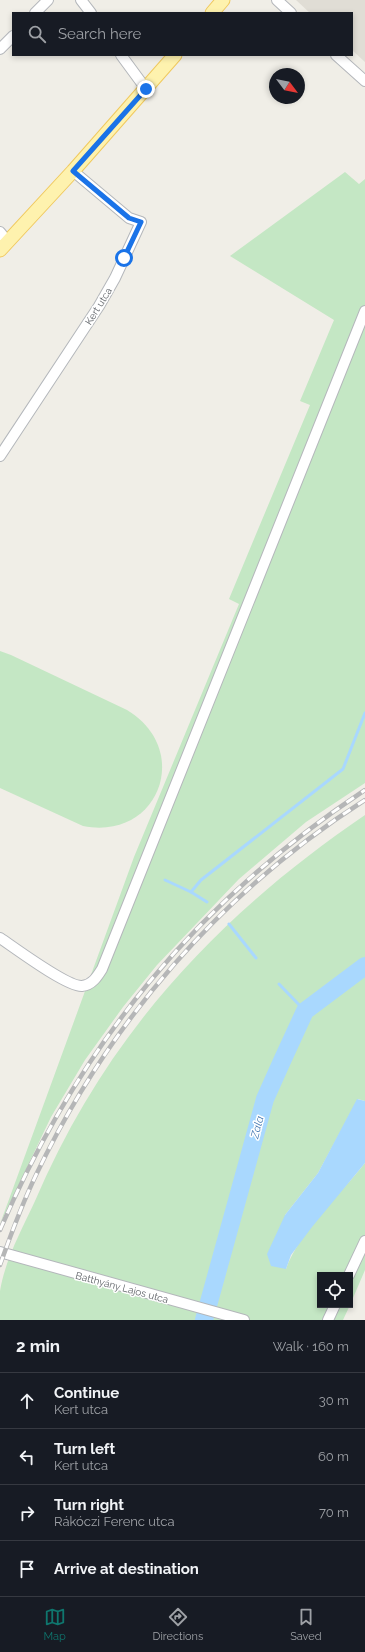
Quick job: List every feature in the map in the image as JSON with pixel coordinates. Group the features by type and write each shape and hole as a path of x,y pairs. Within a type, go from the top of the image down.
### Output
{"main road":[{"path":"213,12 223,0"},
{"path":"3,241 73,171 175,56"}],"street":[{"path":"36,12 48,0"},
{"path":"81,0 90,12"},
{"path":"277,0 290,12"},
{"path":"0,49 12,37"},
{"path":"122,56 146,89"},
{"path":"337,56 365,81"},
{"name":"Kert utca","path":"0,456 99,306 115,278 141,222 129,218 73,171"},
{"path":"0,938 71,984 87,985 92,982 102,969 365,311"},
{"path":"350,1272 365,1241"},
{"name":"Batthyány Lajos utca","path":"0,1252 244,1320"},
{"path":"328,1320 334,1308"}],"shaded area":[{"path":"296,0 365,0 365,62 353,51 353,12 309,12"}],"green space":[{"path":"345,172 359,184 365,179 365,783 306,822 239,879 157,965 123,1007 85,1060 51,1117 0,1224 134,857 239,604 229,599 310,405 300,401 334,320 230,256"},
{"path":"0,651 127,710 147,727 159,747 162,768 158,789 148,806 131,820 109,827 83,826 0,788"},
{"path":"365,815 365,1101 358,1099 318,1173 285,1215 286,1269 300,1241 365,1163 365,1270 353,1298 353,1272 317,1272 317,1308 349,1308 343,1320 0,1320 0,1291 2,1279 20,1234 63,1141 96,1085 132,1033 171,984 214,938 261,895 311,854"}],"water":[{"path":"357,1099 365,1101 365,1163 291,1255 286,1269 271,1266 267,1254 285,1215 318,1173"}],"waterway":[{"path":"207,902 191,892 201,880 343,769 365,713"},
{"path":"165,880 191,892"},
{"path":"229,924 256,958"},
{"name":"Zala","path":"204,1320 265,1099 282,1061 305,1011 365,966"},
{"path":"279,984 305,1011"}],"railway":[{"path":"0,1230 32,1162 67,1099 106,1039 149,982 196,929 248,880 304,833 365,790"},
{"path":"0,1265 31,1186 65,1119 98,1065 134,1013 174,964 217,918 264,875 313,836 365,800"}],"route":[{"path":"124,258 141,222 129,218 73,171 146,89"}]}
